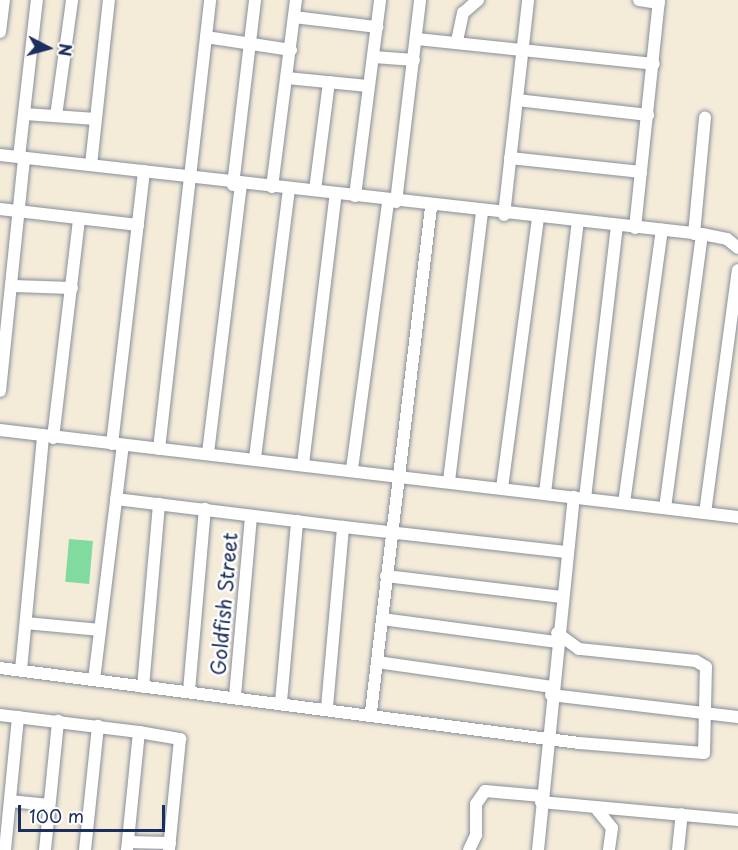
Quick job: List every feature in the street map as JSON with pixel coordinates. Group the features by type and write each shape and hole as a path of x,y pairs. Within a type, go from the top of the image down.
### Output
{"street":[{"path":"0,32 4,0"},
{"path":"0,391 13,286 20,212 21,157 37,0"},
{"path":"56,116 72,0"},
{"path":"91,165 109,0"},
{"path":"159,449 210,0"},
{"path":"208,453 255,0"},
{"path":"272,187 296,0"},
{"path":"355,196 380,0"},
{"path":"352,469 414,60 420,0"},
{"path":"457,41 463,13 478,0"},
{"path":"504,215 528,0"},
{"path":"635,228 659,1 639,0"},
{"path":"294,17 377,27"},
{"path":"206,37 291,50"},
{"path":"417,39 524,47 654,64"},
{"path":"374,57 414,60"},
{"path":"287,78 368,86"},
{"path":"315,190 329,82"},
{"path":"517,100 648,115"},
{"path":"25,114 96,119"},
{"path":"665,508 698,234 705,118"},
{"path":"0,155 144,171 237,185 315,190 482,213 698,234 727,239 738,248"},
{"path":"510,158 641,172"},
{"path":"94,680 116,499 117,444 144,171"},
{"path":"255,458 289,188"},
{"path":"303,464 336,193"},
{"path":"371,712 431,207"},
{"path":"0,209 79,220 138,225"},
{"path":"449,481 482,213"},
{"path":"502,488 538,219"},
{"path":"21,670 48,437 72,288 79,220"},
{"path":"545,493 578,222"},
{"path":"538,850 547,736 567,552 580,497 617,226"},
{"path":"624,503 662,230"},
{"path":"705,513 738,270"},
{"path":"13,286 72,288"},
{"path":"0,430 352,469 738,517"},
{"path":"116,499 343,528 567,552"},
{"path":"143,687 159,504"},
{"path":"189,691 205,509"},
{"name":"Goldfish Street","path":"235,696 251,516"},
{"path":"281,702 297,521"},
{"path":"327,707 343,528"},
{"path":"386,576 562,597"},
{"path":"0,668 143,687 371,712 700,755 706,748 709,677 702,664 579,649 557,638 381,619"},
{"path":"26,623 100,630"},
{"path":"377,662 552,691 738,717"},
{"path":"0,715 98,726 139,732 180,739 170,847 128,846 139,732"},
{"path":"5,850 18,717"},
{"path":"45,850 58,721"},
{"path":"85,850 98,726"},
{"path":"470,850 476,835 476,804 485,791 594,806 738,820"},
{"path":"10,801 49,805"},
{"path":"594,806 612,828 609,850"},
{"path":"678,850 682,814"}],"green space":[{"path":"69,539 93,541 89,584 65,582"}]}
